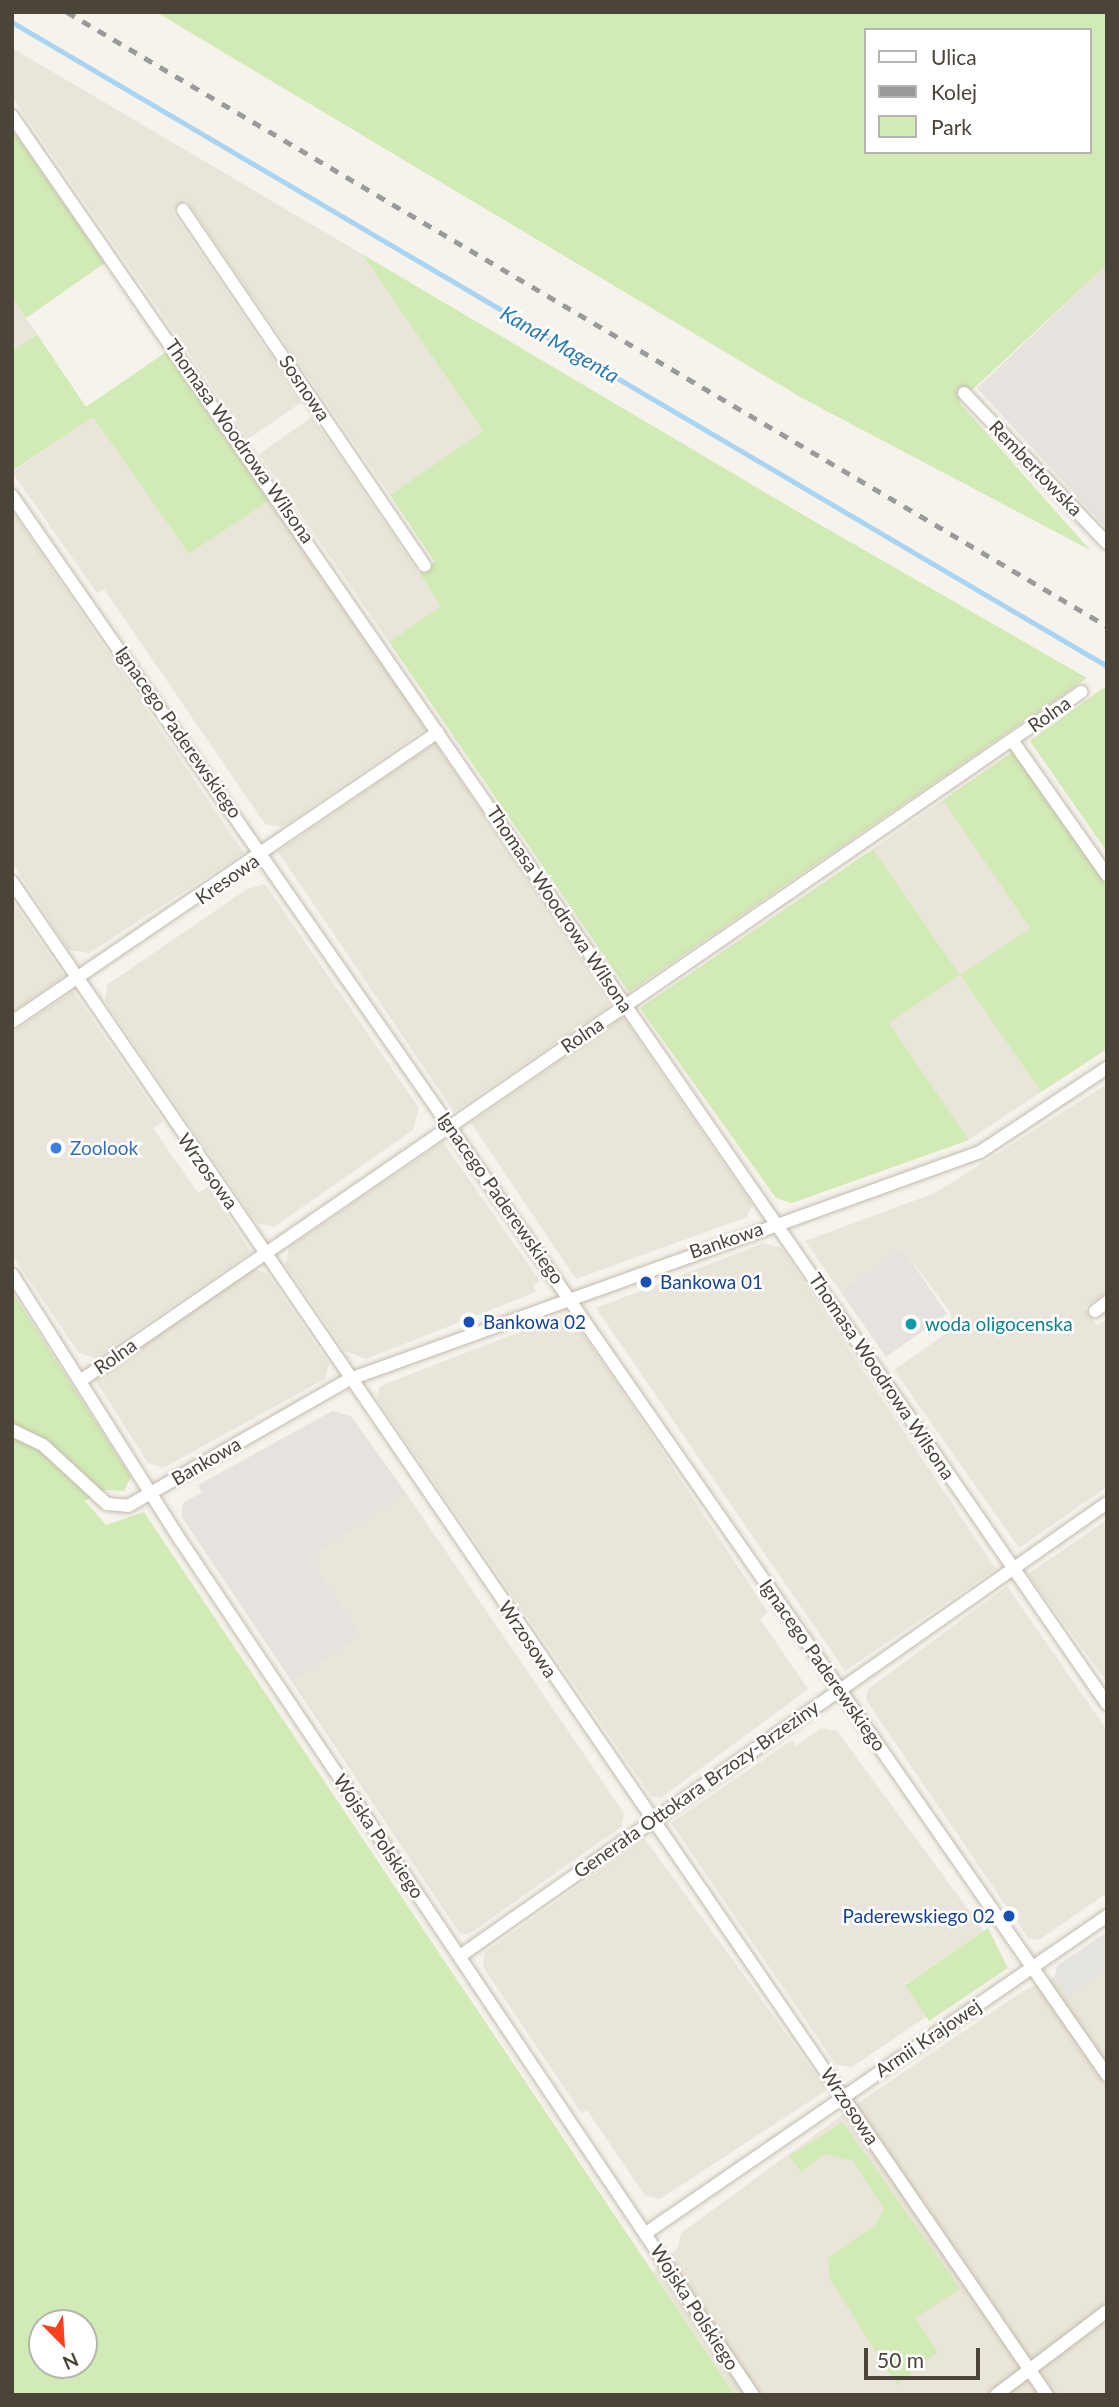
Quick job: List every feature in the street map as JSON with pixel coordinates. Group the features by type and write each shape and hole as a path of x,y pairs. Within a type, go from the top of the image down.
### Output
{"street":[{"name":"Thomasa Woodrowa Wilsona","path":"12,116 1107,1704"},
{"name":"Sosnowa","path":"183,210 425,566"},
{"name":"Rembertowska","path":"964,393 1107,542"},
{"name":"Ignacego Paderewskiego","path":"12,496 263,854 1107,2075"},
{"name":"Rolna","path":"83,1379 448,1122 626,1006 1081,692"},
{"name":"Kresowa","path":"12,1022 263,854 438,732"},
{"path":"1012,740 1107,875"},
{"name":"Wrzosowa","path":"12,882 1047,2395"},
{"name":"Bankowa","path":"12,1430 43,1445 107,1504 128,1506 350,1379 569,1296 981,1152 1107,1068"},
{"name":"Wojska Polskiego","path":"12,1274 83,1379 151,1493 753,2395"},
{"path":"1095,1311 1107,1302"},
{"name":"Generała Ottokara Brzozy-Brzeziny","path":"460,1956 839,1687 1107,1503"},
{"name":"Armii Krajowej","path":"646,2233 1107,1916"},
{"path":"996,2395 1028,2367 1107,2311"}],"shaded area":[{"path":"12,48 362,254 483,431 390,495 187,201 172,212 302,402 248,439 12,97"},
{"path":"1107,265 1107,529 977,388"},
{"path":"12,298 37,334 12,351"},
{"path":"93,417 189,554 269,501 426,728 282,827 265,824 104,589 97,593 12,472"},
{"path":"312,417 441,606 389,642 259,454"},
{"path":"12,511 244,853 89,953 69,950 12,862"},
{"path":"435,743 613,1003 454,1112 278,852"},
{"path":"943,800 1031,927 960,975 873,849"},
{"path":"265,884 419,1108 413,1130 274,1227 257,1223 105,1001 107,985 247,889"},
{"path":"12,901 64,976 12,1012"},
{"path":"960,975 1041,1092 969,1140 888,1022"},
{"path":"73,991 163,1122 153,1128 198,1193 208,1187 251,1252 96,1358 79,1353 12,1255 12,1033"},
{"path":"623,1017 752,1205 747,1217 576,1279 471,1123"},
{"path":"1107,1084 1107,1292 1085,1307 1097,1325 1107,1319 1107,1487 1019,1548 894,1370 951,1330 951,1313 902,1248 840,1291 805,1241 935,1193"},
{"path":"443,1142 540,1281 533,1286 536,1292 366,1359 345,1351 286,1265 289,1247"},
{"path":"764,1243 781,1248 996,1569 845,1671 596,1308"},
{"path":"902,1248 947,1314 886,1357 840,1291"},
{"path":"250,1270 266,1272 329,1364 325,1379 163,1468 148,1463 94,1378"},
{"path":"558,1317 575,1323 614,1379 768,1612 760,1619 808,1689 661,1798 651,1796 377,1399 380,1386"},
{"path":"332,1411 351,1416 406,1493 310,1558 362,1635 292,1682 181,1516 183,1503 202,1492 198,1485"},
{"path":"406,1493 624,1813 621,1827 469,1934 460,1934 292,1682 362,1635 310,1558"},
{"path":"1107,1520 1107,1682 1028,1574"},
{"path":"1007,1586 1107,1730 1107,1893 1039,1940 1028,1938 866,1700 868,1689"},
{"path":"821,1728 837,1731 984,1931 905,1984 927,2016 852,2067 836,2065 671,1823 792,1740 796,1746"},
{"path":"645,1839 827,2090 660,2199 645,2196 587,2110 582,2114 483,1967 485,1952"},
{"path":"1107,1932 1107,2395 735,2395 653,2272 678,2248 681,2233 864,2099 1023,1991 1055,1977 1057,1966"},
{"path":"1107,1932 1107,1969 1068,1996 1055,1977 1057,1966"}],"green space":[{"path":"156,12 1107,12 1107,265 959,402 1090,550 802,398"},
{"path":"12,129 105,263 26,318 12,298"},
{"path":"362,254 805,516 1087,678 629,992 389,642 441,606 419,573 435,562 390,495 483,431"},
{"path":"37,334 86,407 166,352 269,501 189,554 93,417 12,471 12,351"},
{"path":"1103,688 1107,690 1107,852 1030,741"},
{"path":"1014,751 1107,886 1107,1049 1041,1092 960,975 1030,928 943,800"},
{"path":"873,849 960,975 889,1023 969,1140 792,1203 776,1198 640,1008"},
{"path":"12,1292 131,1477 124,1491 105,1490 85,1501 106,1525 144,1512 735,2395 12,2395"},
{"path":"988,1928 1008,1968 929,2021 905,1985"},
{"path":"843,2122 960,2289 915,2318 938,2352 897,2385 829,2278 828,2258 875,2225 884,2209 853,2161 825,2154 801,2172 789,2156"}],"waterway":[{"name":"Kanał Magenta","path":"12,22 1107,666"}],"railway":[{"path":"67,12 1107,626"}],"place":[{"name":"Zoolook","path":"56,1148"},
{"name":"Bankowa 01","path":"646,1282"},
{"name":"Bankowa 02","path":"469,1322"},
{"name":"woda oligocenska","path":"911,1324"},
{"name":"Paderewskiego 02","path":"1009,1916"}]}
